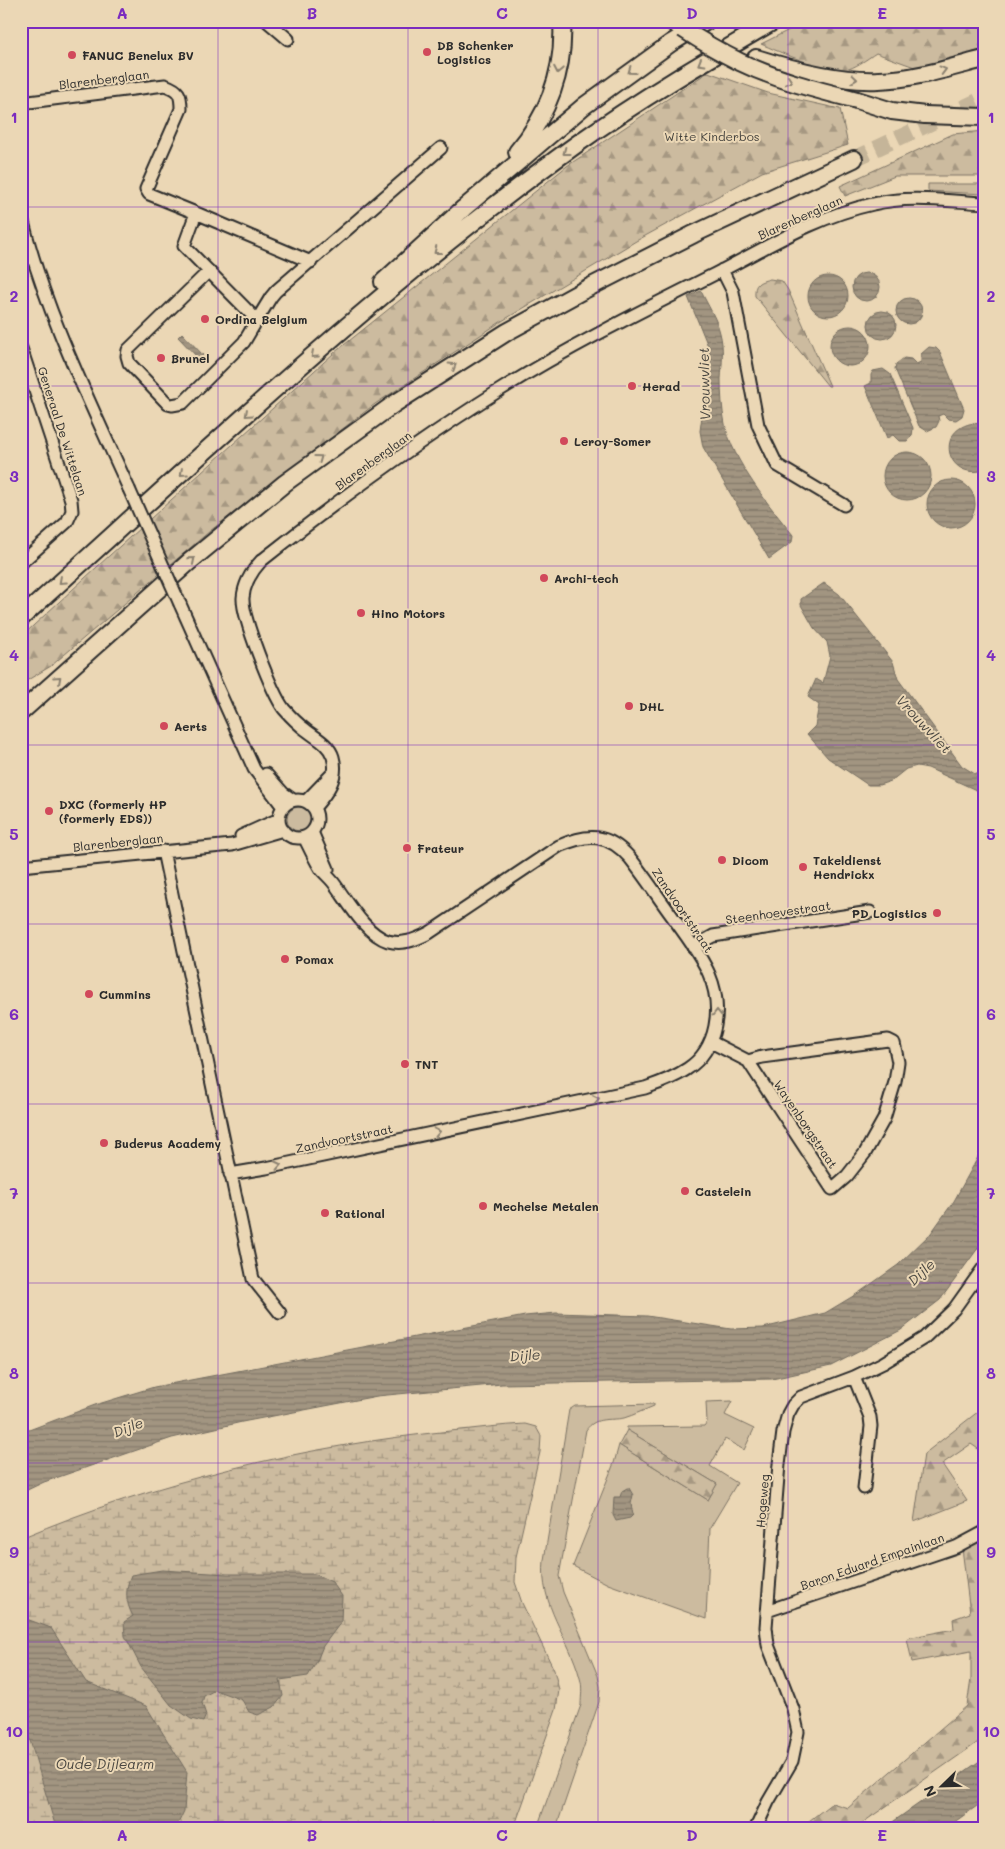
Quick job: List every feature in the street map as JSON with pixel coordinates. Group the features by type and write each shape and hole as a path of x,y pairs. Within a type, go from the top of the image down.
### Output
{"highway":[{"path":"387,279 386,270 504,167 533,132 546,112 557,77 562,42 562,21"},
{"path":"350,322 364,299 464,208 584,106 671,42 707,21"},
{"path":"21,618 350,322 458,234 579,143 688,71 774,21"},
{"path":"676,25 756,58 808,73 858,80 920,76 984,59"},
{"path":"676,25 740,62 802,86 857,100 892,112 984,117"},
{"path":"21,712 196,556 285,483 394,404 506,332 582,291 694,234 854,159"}],"street":[{"path":"267,21 288,39"},
{"name":"Blarenberglaan","path":"21,103 165,86 174,88 181,98 181,109 146,189 149,194 311,262"},
{"path":"209,271 128,350 129,363 168,404 183,403 244,342 271,297 441,148"},
{"name":"Blarenberglaan","path":"310,805 330,788 334,779 333,758 330,751 284,708 276,695 266,673 243,606 244,589 253,570 281,545 374,475 501,389 604,330 800,230 836,214 858,207 901,199 984,204"},
{"path":"196,213 184,246 257,320"},
{"path":"21,214 25,244 75,368 254,768 283,807 281,825 292,837 308,835 315,828 318,818 310,805 293,800 283,793 247,752"},
{"path":"722,270 733,292 758,425 777,465 844,505"},
{"name":"Generaal De Wittelaan","path":"21,348 72,500 72,511 67,522 21,563"},
{"path":"283,807 293,800"},
{"name":"Blarenberglaan","path":"21,866 218,845 270,825 281,825"},
{"name":"Zandvoortstraat","path":"230,1174 645,1088 666,1081 688,1068 701,1056 711,1042 716,1022 716,1004 709,975 693,946 630,858 616,844 599,837 574,840 559,846 428,933 413,941 399,943 386,941 356,914 333,882 308,835"},
{"path":"163,851 253,1279 280,1313"},
{"name":"Steenhoevestraat","path":"693,946 713,936 870,912"},
{"name":"Wayenborgstraat","path":"711,1042 748,1061 832,1189 847,1176 865,1153 884,1118 895,1082 898,1062 894,1043 888,1040 762,1057 748,1061"},
{"name":"Hogeweg","path":"756,1828 768,1802 792,1761 798,1732 793,1709 768,1645 766,1627 779,1464 783,1432 788,1414 801,1397 883,1363 924,1338 954,1309 984,1267"},
{"path":"854,1376 870,1417 871,1426 864,1488"},
{"name":"Baron Eduard Empainlaan","path":"767,1612 956,1547 984,1532"}],"green space":[{"path":"807,21 984,21 984,49 920,69 876,53 853,67 838,70 828,69 803,61 761,44"},
{"name":"Witte Kinderbos","path":"708,72 768,93 840,109 848,145 762,172 636,241 502,321 375,404 210,531 51,666 21,684 21,637 334,353 567,166"},
{"path":"984,131 984,176 895,176 845,196 840,186 953,134"},
{"path":"928,184 984,184 984,194 928,191"},
{"path":"770,279 782,281 788,290 830,386 828,386 755,296 756,286"},
{"path":"299,807 307,811 311,819 307,827 299,831 291,827 287,819 291,811"},
{"path":"732,1401 725,1415 754,1429 744,1450 725,1439 710,1466 737,1483 710,1528 706,1619 608,1584 573,1566 614,1463 619,1445 708,1500 717,1484 627,1430 627,1427 704,1426 707,1422 706,1402"},
{"path":"654,1404 654,1406 624,1418 598,1421 586,1430 559,1576 563,1592 598,1676 600,1687 599,1702 556,1828 537,1828 581,1705 582,1688 580,1678 550,1606 544,1577 544,1560 569,1410 575,1406"},
{"path":"984,1407 984,1453 971,1444 942,1464 967,1501 914,1522 924,1454"},
{"path":"525,1424 536,1427 541,1436 540,1452 516,1557 515,1582 522,1603 554,1670 559,1690 556,1710 514,1828 21,1828 21,1538 124,1499 178,1483 286,1456 395,1438"},
{"path":"627,1430 717,1484 708,1500 619,1445"},
{"path":"984,1536 984,1738 855,1828 800,1828 832,1803 848,1808 967,1706 971,1679 971,1651 912,1662 907,1638 954,1629 953,1619 970,1613 962,1548"}],"water":[{"path":"866,273 876,277 880,287 876,297 866,301 856,297 852,287 856,277"},
{"path":"824,276 832,276 839,279 845,285 848,296 845,307 839,313 832,316 824,316 817,313 811,307 808,300 808,292 811,285 817,279"},
{"path":"701,291 717,322 721,338 722,401 729,438 735,453 753,482 793,535 792,542 769,559 703,447 700,431 708,371 708,346 688,297"},
{"path":"909,298 918,302 922,311 918,320 909,324 900,320 896,311 900,302"},
{"path":"882,311 892,315 896,325 892,335 882,339 872,335 868,325 872,315"},
{"path":"846,326 854,326 861,329 867,335 870,346 867,357 861,363 854,366 846,366 839,363 833,357 830,350 830,342 833,335 839,329"},
{"path":"182,333 203,355 199,359 178,337"},
{"path":"929,347 936,348 940,352 964,409 962,416 956,420 948,419 943,414 938,416 939,421 936,427 927,431 919,426 895,369 896,364 904,358 911,359 916,364 921,362 921,354"},
{"path":"883,369 890,374 913,428 912,436 907,441 899,441 893,435 887,438 865,386 871,383 873,371"},
{"path":"974,423 984,425 984,470 971,471 961,468 954,462 950,453 950,443 953,434 961,427"},
{"path":"902,452 912,452 921,456 927,462 930,467 930,485 921,496 912,500 902,500 893,496 887,490 883,481 883,471 887,462 893,456"},
{"path":"946,480 956,480 965,484 971,490 974,495 974,513 965,524 956,528 946,528 937,524 931,518 927,509 927,499 931,490 937,484"},
{"name":"Vrouwvliet","path":"824,583 839,594 893,662 898,679 962,766 975,774 984,774 984,798 976,790 928,768 917,766 906,769 891,781 879,785 868,785 828,758 807,734 815,726 819,705 808,697 816,679 823,683 830,656 827,642 814,628 801,605 801,599"},
{"name":"Dijle","path":"984,1141 984,1240 940,1300 901,1330 831,1366 772,1379 502,1384 377,1396 242,1422 172,1438 44,1482 21,1493 21,1433 95,1405 154,1387 525,1316 556,1313 647,1316 731,1329 763,1328 825,1313 860,1292 898,1265 931,1233 954,1201 977,1159"},
{"path":"629,1488 633,1495 631,1504 633,1515 630,1518 616,1521 613,1515 614,1497 620,1497 622,1491"},
{"path":"162,1570 227,1574 315,1574 332,1582 342,1596 341,1622 323,1646 308,1676 280,1680 283,1696 274,1707 258,1715 249,1712 242,1700 215,1690 204,1696 202,1703 206,1715 203,1722 191,1719 171,1705 141,1667 125,1636 124,1622 133,1616 128,1606 127,1596 131,1575"},
{"name":"Oude Dijlearm","path":"21,1617 51,1628 86,1682 146,1706 187,1772 184,1811 176,1828 56,1828 21,1710"},
{"path":"984,1758 984,1801 946,1828 884,1828"}],"tunnel":[{"path":"854,159 984,98"}],"place":[{"name":"DB Schenker Logistics","path":"427,52"},
{"name":"FANUC Benelux BV","path":"72,55"},
{"name":"Ordina Belgium","path":"205,319"},
{"name":"Brunel","path":"161,358"},
{"name":"Herad","path":"632,386"},
{"name":"Leroy-Somer","path":"564,441"},
{"name":"Archi-tech","path":"544,578"},
{"name":"Hino Motors","path":"361,613"},
{"name":"DHL","path":"629,706"},
{"name":"Aerts","path":"164,726"},
{"name":"DXC (formerly HP (formerly EDS))","path":"49,811"},
{"name":"Frateur","path":"407,848"},
{"name":"Dicom","path":"722,860"},
{"name":"Takeldienst Hendrickx","path":"803,867"},
{"name":"PD Logistics","path":"937,913"},
{"name":"Pomax","path":"285,959"},
{"name":"Cummins","path":"89,994"},
{"name":"TNT","path":"405,1064"},
{"name":"Buderus Academy","path":"104,1143"},
{"name":"Castelein","path":"685,1191"},
{"name":"Mechelse Metalen","path":"483,1206"},
{"name":"Rational","path":"325,1213"}]}
